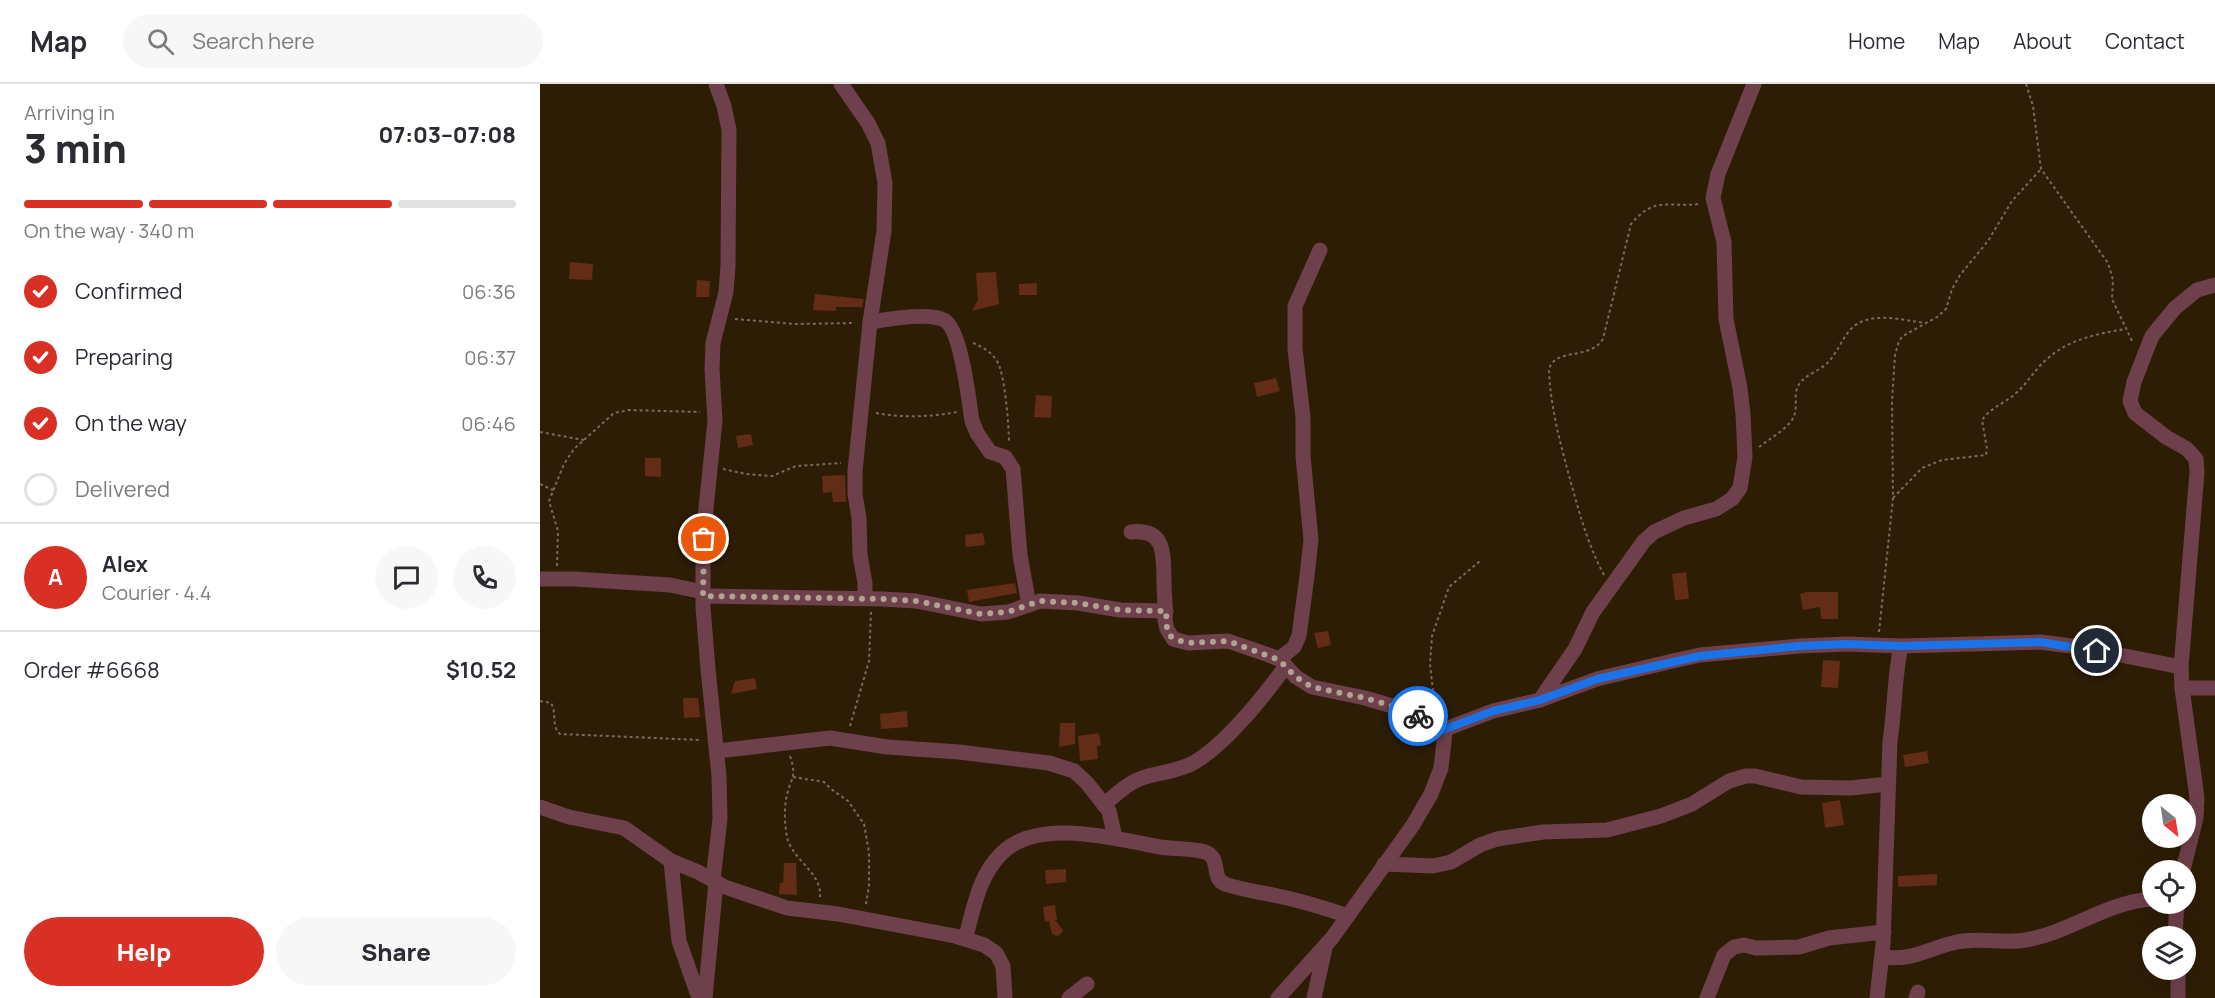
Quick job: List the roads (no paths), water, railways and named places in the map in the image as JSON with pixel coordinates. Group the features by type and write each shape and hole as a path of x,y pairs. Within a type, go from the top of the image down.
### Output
{"street":[{"path":"705,998 720,819 703,594 705,518 715,413 713,343 726,292 728,266 729,130 716,84"},
{"path":"840,84 868,123 878,143 885,183 884,231 870,322 856,462 855,494 859,518 860,555 868,598"},
{"path":"1540,700 1570,658 1593,612 1644,541 1654,532 1684,518 1716,509 1732,499 1740,488 1745,457 1740,388 1726,319 1724,242 1713,198 1718,174 1754,84"},
{"path":"1104,805 1142,778 1158,776 1194,763 1217,744 1252,709 1299,636 1311,540 1303,456 1303,417 1295,350 1295,306 1320,250"},
{"path":"2186,860 2196,818 2197,798 2181,667 2197,472 2196,459 2187,449 2166,437 2135,413 2130,400 2134,382 2152,336 2175,308 2197,290 2215,285"},
{"path":"870,322 912,317 947,321 958,344 972,422 990,452 1005,457 1012,469 1020,555 1029,605"},
{"path":"1131,532 1142,531 1151,535 1163,548 1167,629 1170,636 1188,643 1228,641 1282,663 1296,677 1312,687 1377,701 1399,708 1440,727 1540,700 1597,679 1700,656 1799,646 2040,642 2079,647 2181,667"},
{"path":"548,579 670,585 703,594 916,601 981,614 1008,612 1040,601 1120,610 1166,611"},
{"path":"1877,998 1884,932 1890,741 1901,646"},
{"path":"2182,688 2215,688"},
{"path":"1278,998 1326,946 1413,825 1431,794 1441,768 1446,741 1440,727"},
{"path":"716,745 784,743 830,738 887,747 1049,762 1074,771 1104,805 1109,811 1115,838"},
{"path":"1384,864 1433,866 1451,862 1480,845 1497,839 1543,832 1607,830 1661,816 1692,804 1729,781 1746,776 1801,787 1851,788 1888,784"},
{"path":"540,807 587,822 624,828 671,861 725,887 787,908 864,918 984,945 996,953 1003,966 1005,998"},
{"path":"965,939 981,883 991,865 1004,850 1028,838 1059,833 1093,834 1179,850 1203,852 1213,858 1217,865 1217,878 1221,882 1245,890 1311,904 1348,916"},
{"path":"671,861 679,941 699,998"},
{"path":"1882,957 1921,955 1947,944 1964,940 2006,942 2027,940 2060,929 2118,904 2142,900"},
{"path":"1707,998 1724,955 1734,947 1744,945 1767,948 1798,947 1829,938 1884,932"},
{"path":"1314,998 1326,946"},
{"path":"2178,980 2178,998"},
{"path":"1069,998 1087,984"}]}
